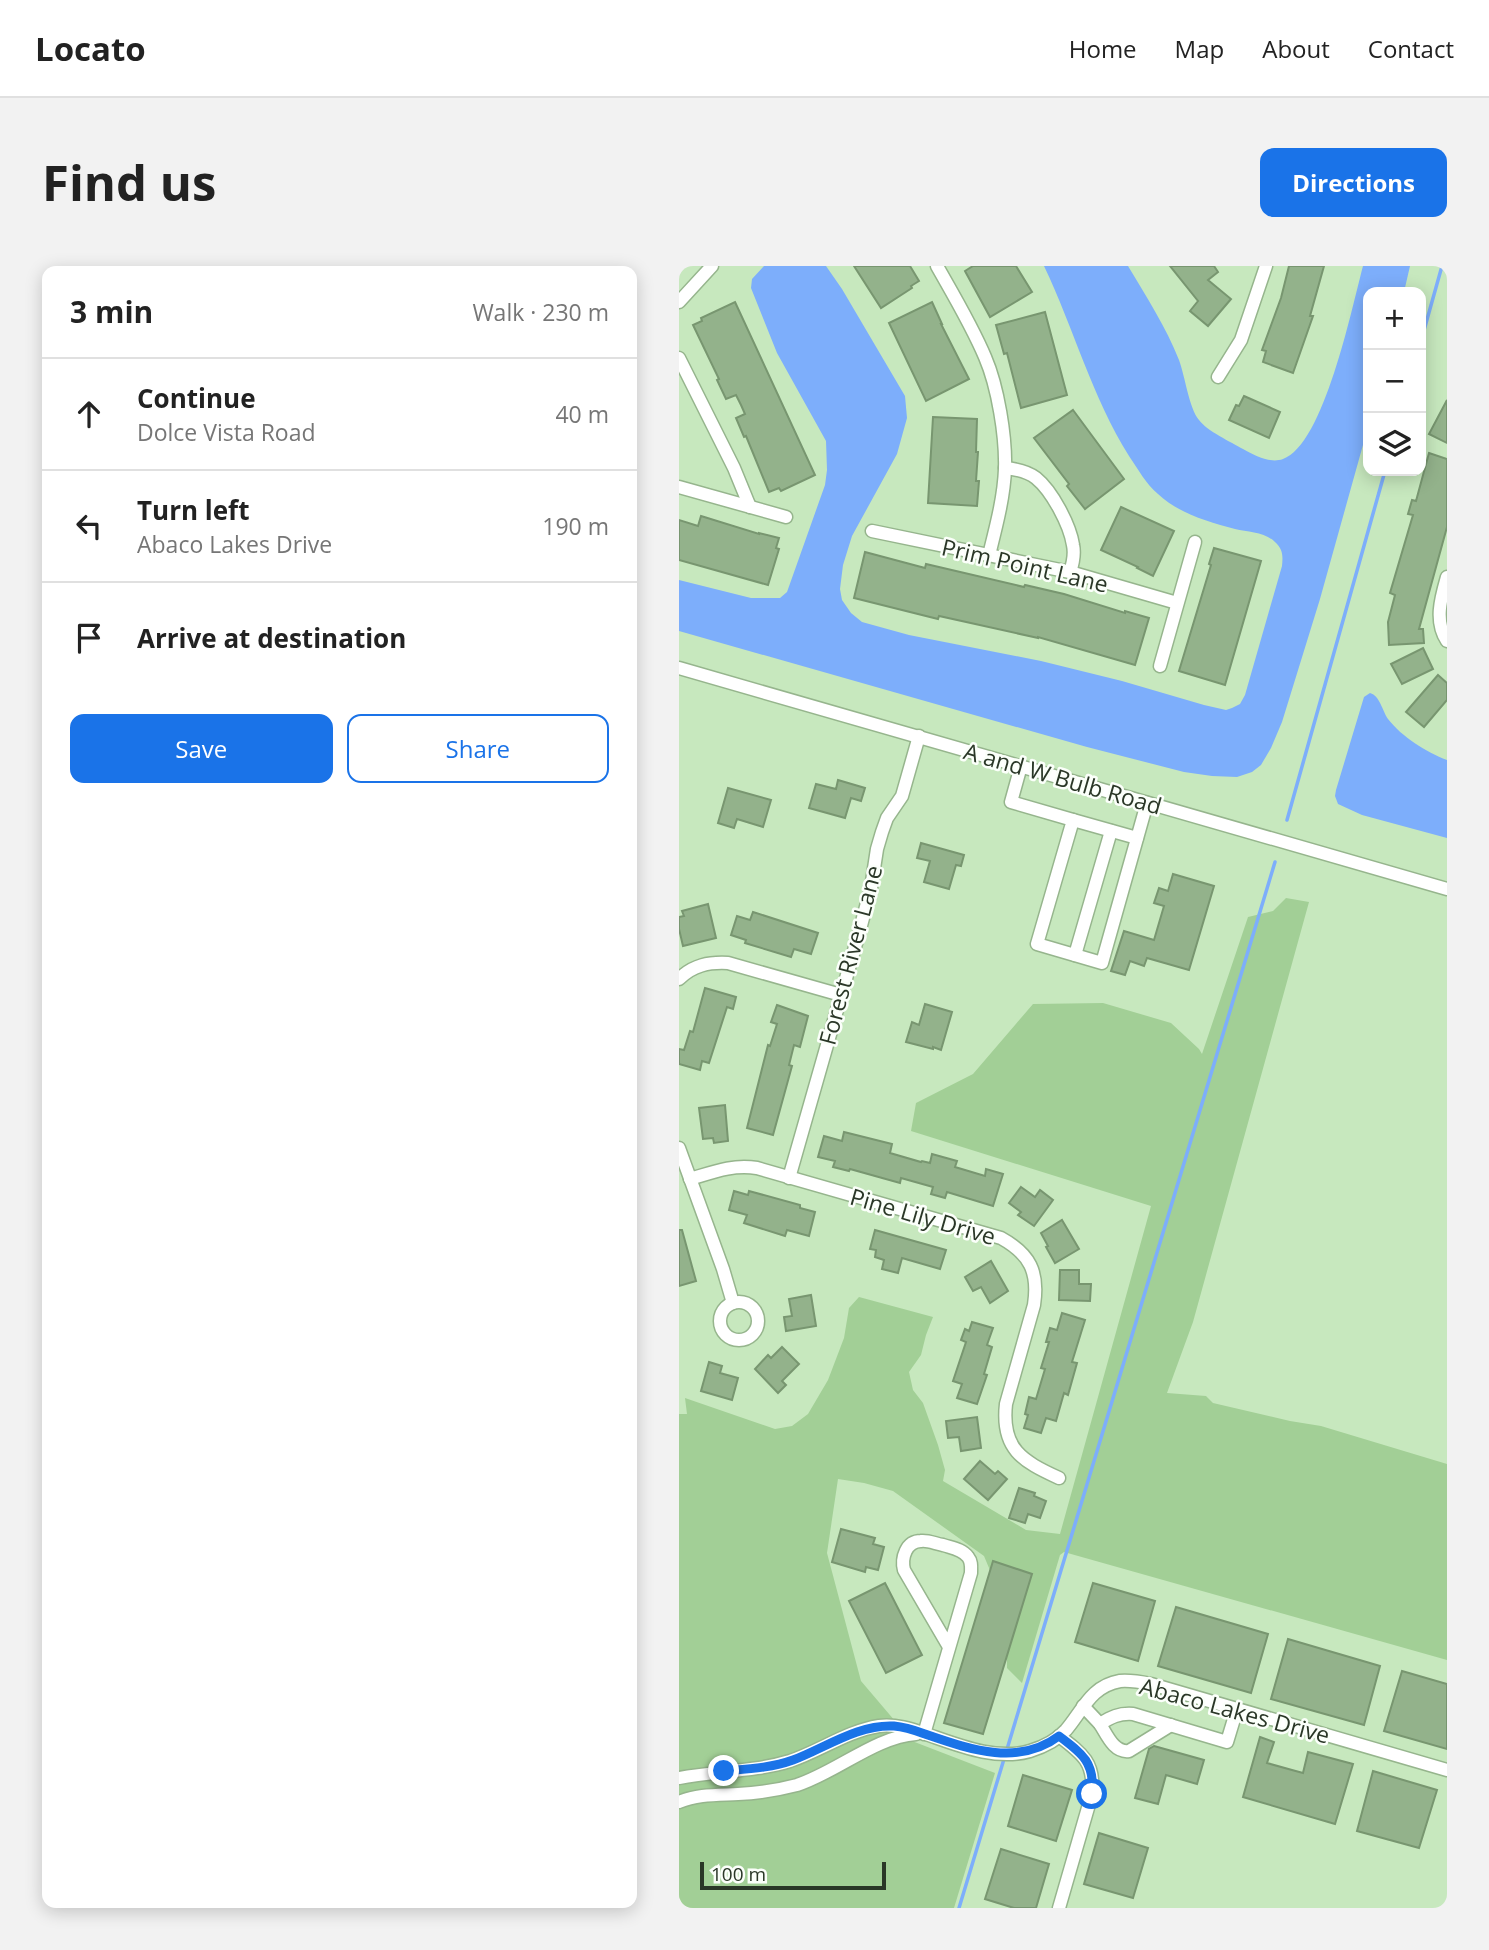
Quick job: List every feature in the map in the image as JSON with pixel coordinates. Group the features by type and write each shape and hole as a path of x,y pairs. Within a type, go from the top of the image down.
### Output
{"street":[{"path":"679,302 712,266"},
{"path":"937,266 986,359 1001,416 1005,468 989,555"},
{"path":"1218,377 1241,340 1266,266"},
{"path":"680,367 705,407 750,507"},
{"path":"1005,468 1023,471 1035,477 1057,506 1069,528 1074,547 1070,572"},
{"path":"679,487 786,517"},
{"name":"Prim Point Lane","path":"872,531 1070,572 1177,603"},
{"path":"1160,666 1195,542"},
{"path":"1447,577 1440,600 1440,614 1442,633 1447,641"},
{"name":"A and W Bulb Road","path":"679,667 1447,889"},
{"name":"Forest River Lane","path":"789,1178 871,888 880,841 887,818 902,796 919,736"},
{"path":"1021,766 1011,803 1137,838"},
{"path":"1073,820 1037,944 1102,963 1147,803"},
{"path":"1075,955 1111,831"},
{"path":"679,979 698,966 729,963 841,995"},
{"path":"679,1148 733,1303"},
{"name":"Pine Lily Drive","path":"690,1179 729,1167 743,1166 1001,1238 1015,1246 1027,1258 1034,1272 1037,1289 1006,1404 1004,1420 1007,1436 1022,1459 1059,1478"},
{"path":"924,1734 971,1573 971,1564 968,1557 956,1549 916,1541 905,1551 902,1564 949,1647"},
{"name":"Abaco Lakes Drive","path":"679,1778 768,1766 791,1760 839,1739 879,1726 911,1728 997,1754 1027,1752 1041,1747 1065,1731 1097,1690 1107,1684 1121,1681 1151,1684 1447,1770"},
{"path":"1083,1706 1100,1724 1116,1749 1124,1752 1171,1725"},
{"path":"1100,1724 1113,1716 1133,1714 1227,1742 1237,1709"},
{"name":"Abaco Lakes Drive","path":"679,1802 698,1797 781,1789 815,1779 890,1740 904,1735 924,1734"},
{"path":"1059,1736 1087,1762 1092,1770 1093,1782 1092,1794 1059,1908"}],"green space":[{"path":"1286,898 1309,902 1193,1322 1167,1393 1206,1396 1213,1403 1321,1426 1447,1464 1447,1660 1064,1552 1060,1555 1022,1683 1007,1668 1007,1611 984,1556 893,1491 838,1479 827,1553 861,1681 912,1741 995,1773 954,1908 679,1908 679,1414 687,1414 685,1398 775,1429 792,1426 808,1414 828,1380 844,1338 849,1308 859,1297 933,1317 921,1355 909,1372 913,1390 923,1403 938,1445 945,1470 943,1481 1026,1530 1060,1534 1151,1206 911,1131 916,1103 973,1074 1033,1004 1103,1003 1171,1023 1202,1054 1248,917 1273,911"}],"water":[{"path":"764,266 826,266 905,396 907,418 897,454 852,536 843,565 840,589 842,600 851,613 862,622 909,635 1041,661 1226,710 1240,704 1245,695 1282,566 1281,550 1266,536 1214,523 1184,512 1166,501 1150,486 1129,456 1104,410 1044,266 1128,266 1174,348 1199,420 1213,432 1243,449 1262,458 1278,460 1298,448 1311,429 1323,403 1344,341 1363,266 1410,266 1405,287 1363,287 1363,445 1282,722 1261,765 1252,772 1237,777 1184,772 679,631 679,580 751,598 780,598 787,592 825,485 826,441 777,353 751,288 752,279"},
{"path":"1370,693 1376,697 1388,719 1400,732 1447,760 1447,838 1362,815 1338,804 1336,790 1364,697"}],"building":[{"path":"854,266 910,266 919,281 881,308"},
{"path":"973,266 1016,266 1032,292 990,317 965,271"},
{"path":"1170,266 1214,266 1218,272 1208,280 1231,299 1208,326 1190,311 1198,301"},
{"path":"1289,266 1324,266 1310,316 1313,316 1293,373 1263,362 1266,351 1262,350 1281,298"},
{"path":"735,302 815,475 781,491 779,488 769,492 736,418 745,414 741,405 736,395 726,399 693,325 702,321 701,318"},
{"path":"932,302 969,379 926,401 889,323"},
{"path":"1045,312 1067,395 1021,408 1007,353 1004,354 996,325"},
{"path":"1244,396 1280,412 1269,438 1229,420"},
{"path":"1447,400 1447,443 1429,434"},
{"path":"1073,410 1124,479 1085,509 1034,438"},
{"path":"933,417 977,419 977,506 928,503"},
{"path":"1429,453 1447,459 1447,527 1419,629 1423,629 1424,643 1389,645 1388,622 1395,595 1390,593 1413,515 1408,514 1412,500 1416,501 1423,476 1426,476"},
{"path":"1121,507 1174,531 1153,576 1101,550"},
{"path":"701,516 779,538 776,548 779,549 768,585 679,560 679,520 698,526"},
{"path":"1214,548 1261,561 1225,685 1179,671"},
{"path":"865,552 925,568 926,564 1064,594 1149,618 1135,665 1038,637 939,616 938,619 854,598"},
{"path":"1423,648 1433,669 1402,684 1391,664"},
{"path":"1438,675 1447,683 1447,700 1424,727 1406,712"},
{"path":"838,780 865,788 861,801 851,798 845,818 809,808 816,784 836,789"},
{"path":"728,788 771,800 763,827 737,819 734,828 718,823"},
{"path":"921,843 964,855 961,866 956,865 949,889 924,882 930,861 917,858"},
{"path":"1173,874 1214,886 1189,970 1147,958 1144,966 1130,961 1125,975 1111,971 1124,931 1154,940 1164,906 1154,903 1159,888 1168,891"},
{"path":"708,904 716,938 683,946 679,929 679,917 684,916 682,911"},
{"path":"753,912 818,933 811,954 794,949 791,957 745,943 746,940 731,935 737,916 750,920"},
{"path":"705,988 736,997 733,1009 727,1007 709,1063 702,1061 700,1070 679,1064 679,1049 684,1050 690,1031 693,1032"},
{"path":"925,1004 952,1012 941,1050 906,1042 912,1022 919,1025"},
{"path":"777,1005 808,1016 800,1047 794,1045 789,1065 792,1066 773,1135 747,1128 768,1045 770,1046 777,1024 771,1022"},
{"path":"725,1105 728,1141 714,1143 713,1138 703,1139 699,1108"},
{"path":"844,1132 892,1144 890,1153 921,1162 930,1163 932,1154 957,1161 955,1167 985,1176 986,1169 1003,1174 993,1206 947,1192 945,1198 931,1194 933,1187 901,1178 900,1183 833,1167 835,1161 818,1157 824,1136 842,1141"},
{"path":"1021,1187 1035,1197 1040,1190 1053,1200 1034,1226 1018,1215 1021,1212 1009,1203"},
{"path":"734,1191 748,1195 749,1191 800,1205 800,1208 815,1212 809,1236 787,1230 785,1236 744,1223 747,1215 729,1210"},
{"path":"1062,1220 1079,1249 1055,1263 1041,1233"},
{"path":"679,1230 682,1230 696,1281 679,1286"},
{"path":"875,1230 946,1250 940,1269 902,1258 898,1273 882,1269 884,1260 875,1257 876,1250 870,1249"},
{"path":"991,1261 1008,1291 990,1303 981,1287 973,1291 965,1277"},
{"path":"1060,1270 1079,1270 1079,1284 1091,1284 1090,1301 1059,1300"},
{"path":"811,1295 816,1326 786,1331 784,1317 792,1316 789,1299"},
{"path":"1062,1313 1085,1320 1072,1362 1077,1363 1068,1395 1064,1393 1056,1421 1046,1418 1041,1433 1024,1428 1028,1415 1025,1414 1029,1397 1036,1399 1045,1369 1041,1368 1050,1328 1057,1330"},
{"path":"972,1322 993,1328 987,1345 992,1347 984,1374 987,1375 977,1404 957,1398 962,1384 953,1381 966,1342 961,1340 965,1329 969,1331"},
{"path":"782,1347 799,1364 782,1381 786,1385 778,1393 755,1369 768,1355 771,1358"},
{"path":"709,1362 722,1366 720,1373 738,1378 732,1400 701,1391"},
{"path":"977,1417 981,1448 961,1451 959,1437 948,1438 946,1421"},
{"path":"980,1461 995,1474 998,1471 1007,1479 988,1500 964,1479"},
{"path":"1019,1488 1035,1493 1034,1496 1046,1501 1040,1518 1028,1514 1025,1523 1009,1518"},
{"path":"841,1529 875,1538 873,1544 884,1547 878,1570 866,1567 865,1572 832,1562"},
{"path":"993,1561 1032,1574 983,1734 944,1723"},
{"path":"885,1583 922,1655 886,1673 849,1601"},
{"path":"1093,1583 1155,1601 1138,1661 1075,1642"},
{"path":"1176,1607 1268,1634 1251,1693 1158,1666"},
{"path":"1288,1639 1380,1666 1364,1725 1271,1699"},
{"path":"1402,1671 1447,1684 1447,1749 1384,1731"},
{"path":"1260,1737 1274,1742 1267,1763 1303,1773 1308,1752 1353,1764 1335,1824 1243,1797"},
{"path":"1154,1746 1204,1760 1197,1784 1166,1775 1158,1804 1135,1798 1149,1749"},
{"path":"1373,1771 1437,1790 1419,1848 1357,1831"},
{"path":"1023,1775 1072,1790 1056,1841 1008,1826"},
{"path":"1099,1833 1148,1848 1133,1898 1084,1884"},
{"path":"1001,1849 1049,1864 1036,1908 1014,1908 985,1899"}],"waterway":[{"path":"1426,323 1442,266"},
{"path":"1287,820 1384,476"},
{"path":"959,1908 1275,862"}],"route":[{"path":"724,1771 768,1766 791,1760 839,1739 879,1726 911,1728 997,1754 1027,1752 1059,1736 1080,1754 1092,1770 1092,1794"}]}
